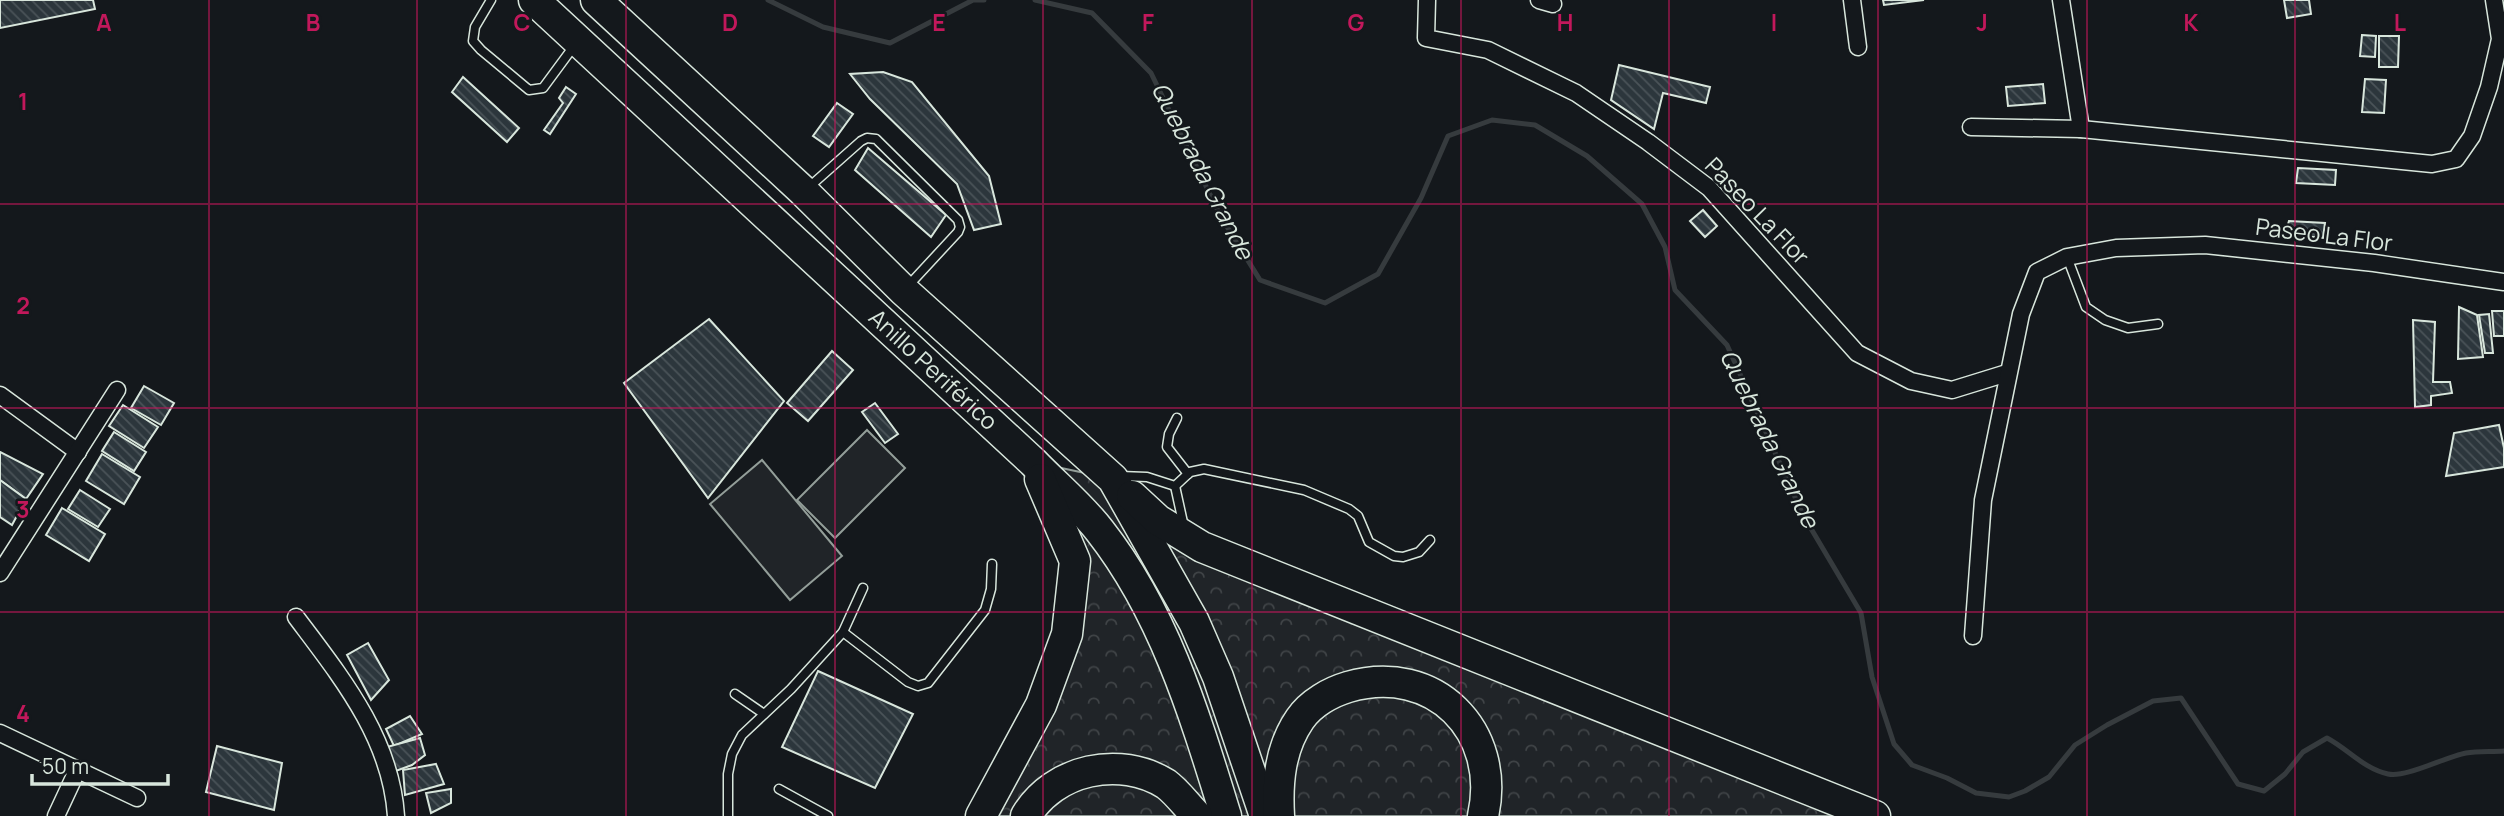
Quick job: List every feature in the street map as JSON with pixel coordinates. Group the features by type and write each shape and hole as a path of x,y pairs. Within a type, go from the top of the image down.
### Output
{"highway":[{"name":"Anillo Periférico","path":"534,0 1032,462 1099,529 1147,604 1171,654 1191,703 1226,816"},
{"name":"Anillo Periférico","path":"596,0 803,191 904,290 1111,478 1194,622 1219,677 1265,816"},
{"path":"981,816 1041,705 1067,634 1075,561 1032,462"},
{"path":"1111,478 1158,520 1202,547 1875,816"},
{"path":"1279,816 1277,786 1284,752 1301,717 1330,693 1362,683 1391,681 1420,688 1448,704 1467,723 1483,754 1488,781 1483,816"},
{"path":"1026,816 1051,788 1076,773 1115,768 1139,773 1167,785 1197,816"}],"street":[{"name":"Paseo La Flor","path":"1427,0 1426,38 1488,50 1576,93 1709,188 1857,353 1912,381 1952,390 2007,373"},
{"path":"1852,0 1858,47"},
{"path":"2061,0 2081,129"},
{"path":"1971,127 2081,129 2432,164 2456,159 2472,136 2489,87 2500,40 2494,0"},
{"name":"Paseo La Flor","path":"1973,636 1983,499 2021,314 2038,272 2067,257 2116,248 2205,245 2374,263 2504,282"},
{"path":"0,573 117,390"},
{"path":"0,395 78,452"},
{"path":"296,617 349,687 379,745 392,786 396,816"},
{"path":"0,733 136,798"},
{"path":"56,816 77,771"}],"lane":[{"path":"491,0 475,27 473,41 528,90 543,88 578,41"},
{"path":"803,191 861,141 867,138 876,139 958,220 960,227 904,290"},
{"path":"2067,257 2087,307 2105,320 2128,328 2158,324"},
{"path":"1177,418 1169,434 1167,447 1188,474"},
{"path":"1175,486 1188,474 1204,469 1304,490 1355,512 1369,542 1394,556 1403,557 1419,552 1430,540"},
{"path":"1111,478 1147,477 1175,486"},
{"path":"1175,486 1186,537"},
{"path":"844,632 908,682 918,686 928,683 985,610 991,589 992,564"},
{"path":"728,816 728,774 732,754 742,735 791,689 844,632 863,588"},
{"path":"735,694 764,715"},
{"path":"779,789 828,816"}],"green space":[{"path":"867,430 905,468 835,538 797,500"},
{"path":"762,460 842,556 790,600 710,504"},
{"path":"1033,462 1113,479 1158,520 1876,816 981,816 1041,705 1075,561"}],"building":[{"path":"0,0 93,0 95,9 0,28"},
{"path":"1883,0 1924,0 1884,5"},
{"path":"2284,0 2309,0 2311,14 2287,18"},
{"path":"2362,35 2376,36 2375,57 2360,56"},
{"path":"2379,36 2399,36 2398,67 2379,67"},
{"path":"1619,65 1710,87 1706,103 1663,93 1654,129 1611,100"},
{"path":"883,72 912,82 989,176 1001,224 974,230 957,184 870,99 850,74"},
{"path":"463,77 519,128 507,142 452,92"},
{"path":"2365,79 2386,80 2384,113 2362,112"},
{"path":"2043,84 2045,103 2008,106 2006,87"},
{"path":"566,87 576,94 550,134 544,130 563,103 559,98"},
{"path":"837,103 853,114 829,147 813,136"},
{"path":"868,148 946,215 931,237 855,170"},
{"path":"2298,168 2336,170 2335,185 2296,183"},
{"path":"1703,210 1717,226 1705,237 1690,221"},
{"path":"2289,221 2325,223 2323,238 2285,234"},
{"path":"2459,307 2477,315 2483,357 2458,359"},
{"path":"2492,311 2504,311 2504,336 2494,336"},
{"path":"2489,314 2493,353 2485,353 2479,315"},
{"path":"709,319 784,401 708,498 624,383"},
{"path":"2413,320 2435,322 2433,382 2450,382 2452,393 2431,396 2431,405 2415,407"},
{"path":"832,351 853,370 808,421 787,403"},
{"path":"144,386 174,403 161,425 131,408"},
{"path":"875,403 898,434 885,443 862,412"},
{"path":"123,405 158,427 144,448 109,426"},
{"path":"2499,425 2504,448 2504,467 2446,476 2454,433"},
{"path":"114,432 146,452 134,471 102,451"},
{"path":"0,452 43,474 26,499 0,480"},
{"path":"102,454 140,477 124,504 86,481"},
{"path":"0,480 26,499 12,525 0,517"},
{"path":"80,490 110,509 98,527 68,509"},
{"path":"62,508 105,534 89,561 46,535"},
{"path":"368,643 389,680 371,700 347,655"},
{"path":"818,671 913,714 875,788 782,747"},
{"path":"410,716 422,734 394,746 386,729"},
{"path":"420,738 425,755 412,765 393,772 387,747"},
{"path":"217,746 282,763 274,810 206,792"},
{"path":"436,764 444,784 405,795 403,770"},
{"path":"451,789 451,803 431,813 426,793"}],"waterway":[{"name":"Quebrada Grande","path":"768,0 823,27 890,43 973,0 984,0"},
{"name":"Quebrada Grande","path":"1035,0 1092,13 1151,73 1221,217 1260,280 1325,303 1378,274 1421,198 1448,136 1492,120 1535,125 1587,156 1642,204 1665,247 1675,290 1727,345 1803,515 1861,613 1872,677 1894,744 1912,765 1947,778 1976,793 2009,797 2049,777 2075,745 2107,725 2153,701 2181,698 2238,784 2264,791 2285,774 2303,752 2327,738 2371,768 2388,774 2405,773 2466,753 2504,751"}]}
